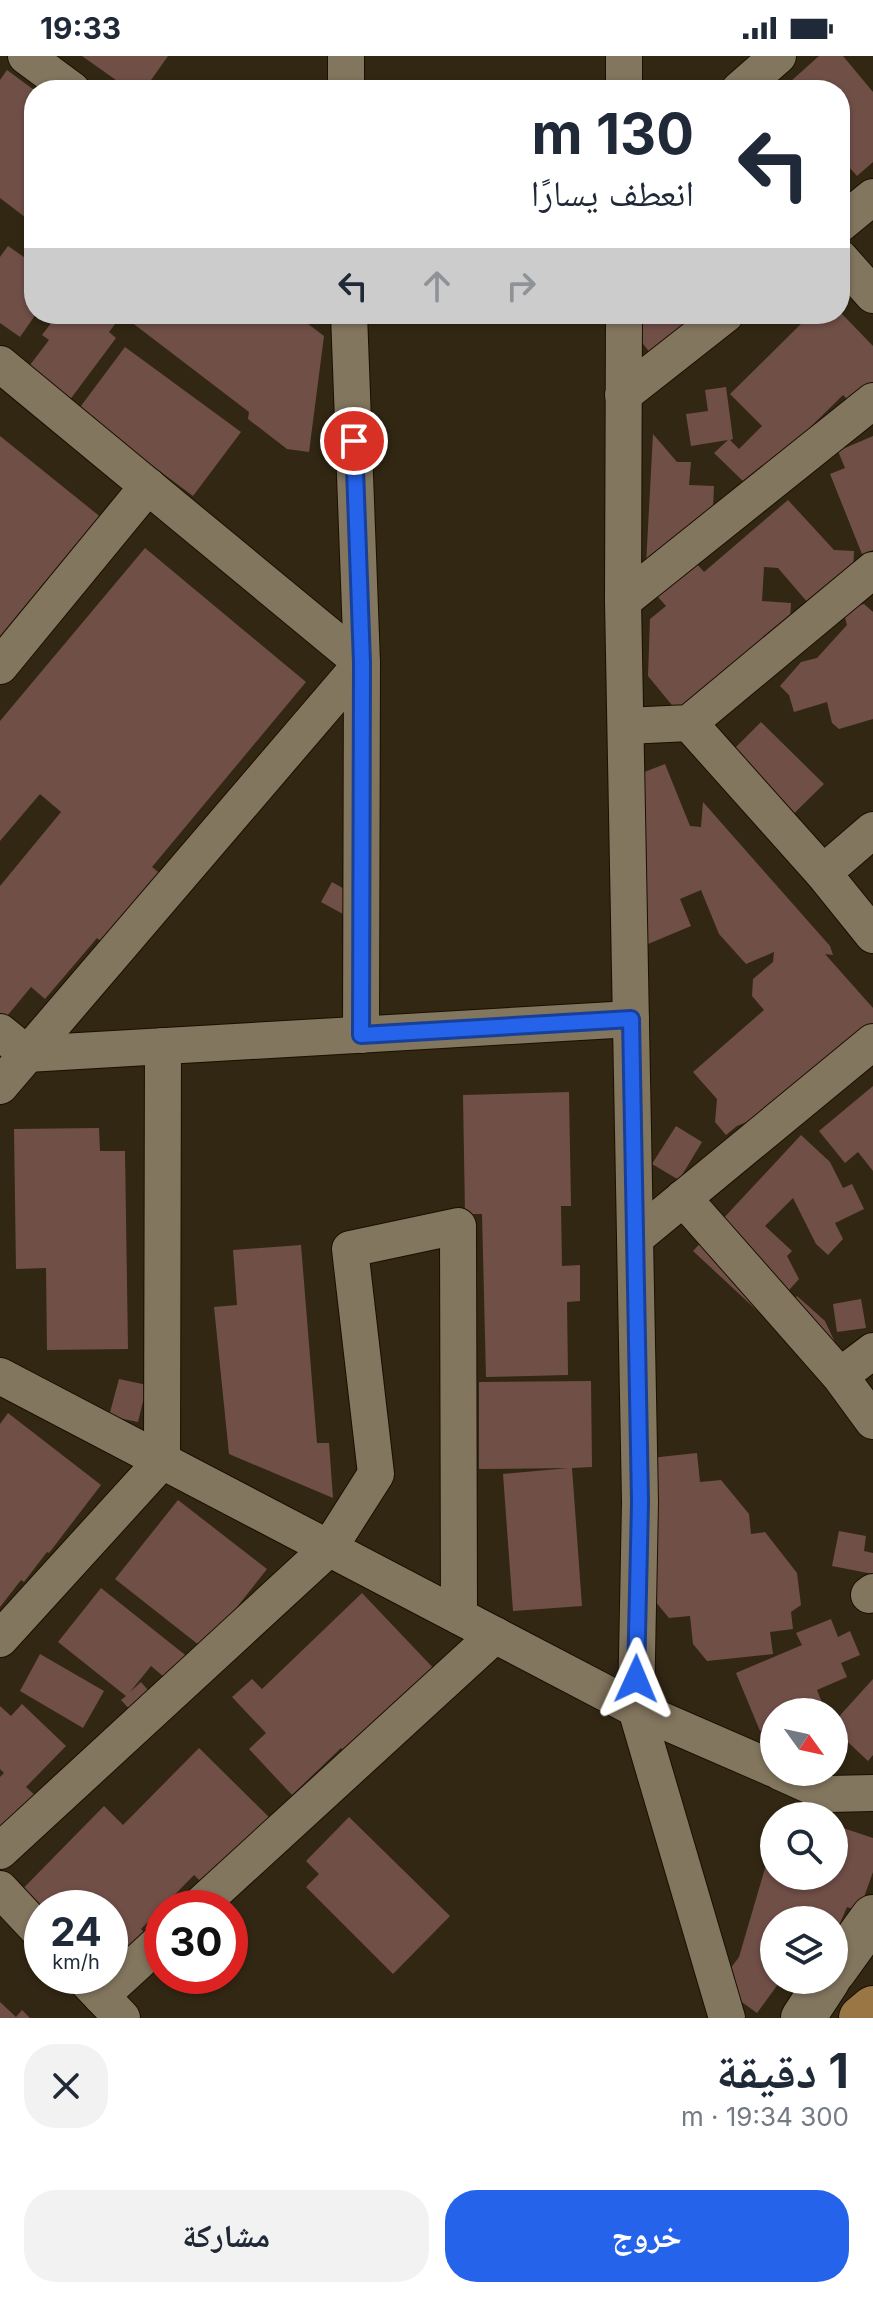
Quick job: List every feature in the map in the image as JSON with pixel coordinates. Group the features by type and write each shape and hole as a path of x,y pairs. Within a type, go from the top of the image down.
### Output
{"main road":[{"path":"861,2018 873,2008"}],"street":[{"path":"26,56 58,80"},
{"path":"346,56 346,80"},
{"path":"624,56 624,80"},
{"path":"750,80 778,56"},
{"path":"850,216 873,197"},
{"path":"850,269 873,295"},
{"path":"349,324 362,663 361,1035"},
{"path":"624,324 623,601 640,1502 636,1709 727,2018"},
{"path":"623,395 713,324"},
{"path":"0,364 362,663"},
{"path":"623,601 873,401"},
{"path":"0,666 148,486"},
{"path":"626,726 689,723 873,570"},
{"path":"0,1086 14,1043 362,663"},
{"path":"689,723 823,873 873,935"},
{"path":"823,873 873,830"},
{"path":"14,1043 163,1046 631,1019"},
{"path":"635,1238 873,1042"},
{"path":"0,1639 162,1461 163,1046"},
{"path":"683,1198 840,1376 873,1421"},
{"path":"0,1851 329,1548 376,1474 350,1249 458,1226 459,1616"},
{"path":"840,1376 873,1351"},
{"path":"0,1376 636,1709 760,1763"},
{"path":"217,1890 495,1635"},
{"path":"811,1786 829,1794 873,1793"},
{"path":"0,1889 24,1915"},
{"path":"848,1952 873,1917"},
{"path":"102,1997 144,1957"},
{"path":"803,2018 819,1994"}],"building":[{"path":"82,56 168,56 151,80 116,80"},
{"path":"819,56 843,56 873,92 873,162 857,176 850,168 850,80 792,80"},
{"path":"7,70 24,83 24,216 0,198 0,80"},
{"path":"8,246 24,257 24,324 29,324 20,337 0,323 0,257"},
{"path":"850,322 873,346 873,396 858,410 843,395 773,464 746,484 714,453 728,440 691,446 686,414 708,411 705,390 726,387 733,439 730,440 739,449 762,426 730,394 801,324"},
{"path":"50,324 115,324 109,332 116,338 69,401 27,369 49,340 42,335"},
{"path":"134,324 308,324 324,336 309,452 287,449 248,419 249,412"},
{"path":"640,324 688,324 651,354 640,340"},
{"path":"125,347 241,432 193,496 78,410"},
{"path":"653,434 677,462 691,462 689,485 714,486 712,530 687,553 704,572 788,500 834,550 854,551 852,591 821,618 778,568 764,567 762,601 791,603 789,640 732,688 676,710 648,676 650,619 666,606 637,573 646,565"},
{"path":"0,436 113,527 0,656"},
{"path":"873,436 873,550 862,554 830,474 845,468 838,451"},
{"path":"145,548 306,682 152,867 162,875 104,944 97,938 45,999 31,987 7,1016 21,1027 0,1038 0,886 61,812 40,794 0,841 0,721"},
{"path":"864,604 873,612 873,719 839,729 832,723 827,702 794,712 789,695 780,686 801,662 817,658 847,625 843,610"},
{"path":"761,722 824,784 775,832 713,770"},
{"path":"665,764 690,826 701,827 703,802 830,946 833,955 825,954 873,1008 873,1054 790,1104 737,1126 726,1135 715,1122 717,1099 693,1072 764,1010 752,996 753,979 773,962 774,952 746,964 719,934 701,890 680,899 691,926 629,952 634,904 647,892 628,846 634,776"},
{"path":"332,882 362,899 352,919 321,902"},
{"path":"873,1086 873,1171 858,1152 845,1163 819,1131"},
{"path":"569,1092 571,1206 561,1206 562,1266 580,1265 580,1301 567,1302 568,1375 486,1377 482,1214 465,1214 463,1095"},
{"path":"676,1126 702,1142 679,1180 652,1164"},
{"path":"99,1128 100,1151 125,1151 128,1349 47,1350 46,1268 16,1269 14,1129"},
{"path":"801,1135 830,1162 843,1188 852,1184 864,1209 835,1223 843,1239 828,1255 816,1244 793,1198 765,1226 792,1251 787,1256 799,1279 770,1311 777,1317 797,1296 825,1321 839,1351 790,1341 693,1251"},
{"path":"301,1245 317,1443 329,1443 333,1498 229,1454 214,1307 237,1305 233,1250"},
{"path":"861,1299 866,1328 837,1332 833,1304"},
{"path":"119,1379 147,1385 138,1422 109,1416"},
{"path":"591,1381 592,1467 572,1468 582,1606 513,1611 503,1474 569,1468 479,1469 479,1382"},
{"path":"8,1413 101,1485 49,1553 24,1582 21,1580 0,1607 0,1424"},
{"path":"697,1453 700,1482 721,1480 749,1514 751,1534 765,1532 797,1573 801,1605 791,1612 793,1629 770,1632 773,1654 707,1661 693,1644 690,1616 669,1618 655,1601 641,1459"},
{"path":"178,1500 267,1569 204,1649 115,1579"},
{"path":"839,1531 866,1536 864,1551 873,1553 873,1574 832,1566"},
{"path":"101,1588 189,1658 170,1682 151,1666 130,1692 141,1682 154,1697 134,1714 121,1700 126,1696 58,1642"},
{"path":"362,1593 438,1673 350,1757 341,1748 292,1795 249,1749 266,1733 232,1697 252,1679 262,1689"},
{"path":"831,1619 838,1637 850,1631 860,1655 841,1663 847,1677 817,1690 820,1698 760,1698 760,1731 736,1673 802,1645 796,1633"},
{"path":"40,1654 104,1691 83,1728 20,1691"},
{"path":"873,1679 873,1755 868,1761 848,1742 848,1707"},
{"path":"22,1704 66,1746 26,1787 40,1800 0,1829 0,1777 4,1773 0,1769 0,1706 11,1716"},
{"path":"199,1748 278,1826 216,1890 210,1890 194,1875 179,1890 144,1890 144,1926 141,1929 144,1936 128,1952 128,1890 24,1890 24,1910 1,1911 104,1806 123,1825"},
{"path":"349,1817 450,1916 393,1974 306,1887 319,1874 306,1861"},
{"path":"848,1830 873,1838 873,1872 859,1911 848,1906 760,1906 760,1994 771,1994 757,2013 721,1987 724,1977 739,1957 760,1885 760,1890 848,1890"},
{"path":"0,2002 16,2017 22,2010 30,2018 0,2018"}],"route":[{"path":"354,441 362,663 361,1035 631,1019 640,1502 636,1679"}]}
